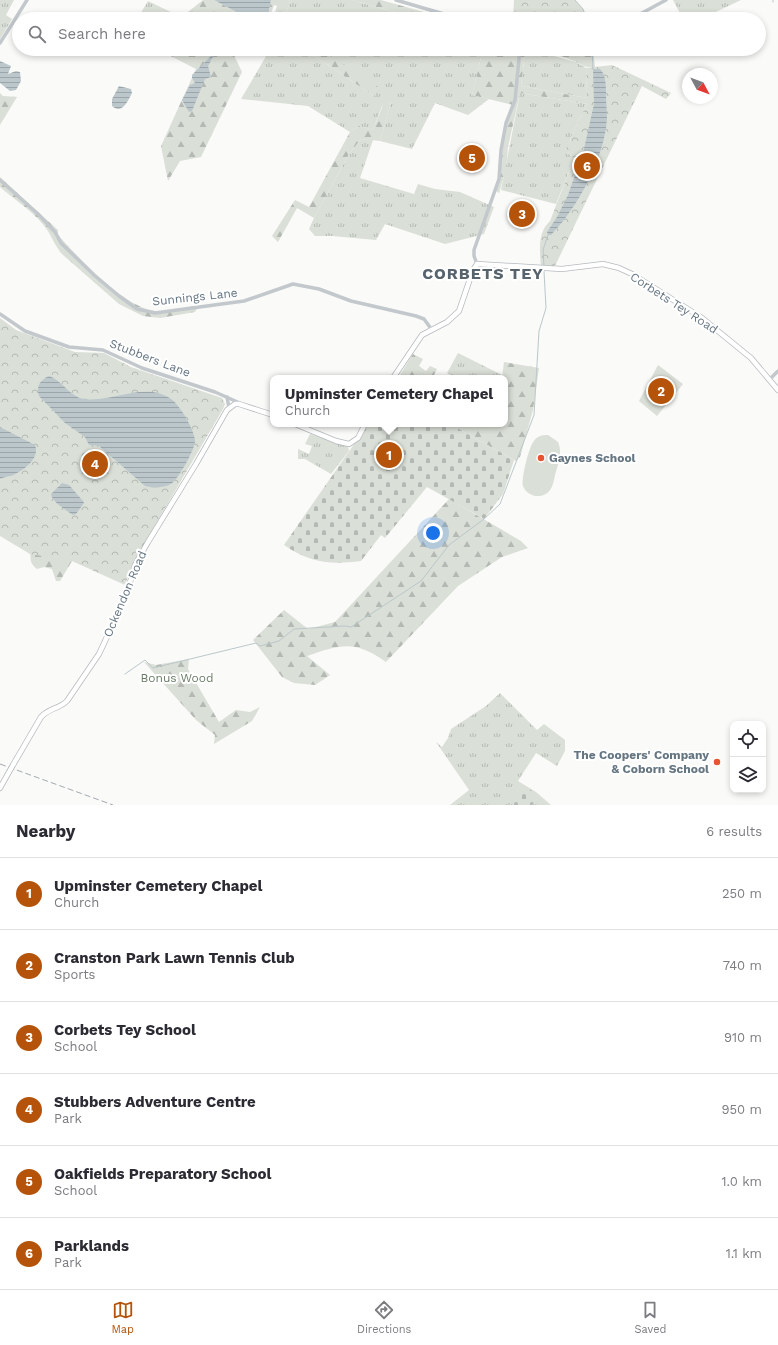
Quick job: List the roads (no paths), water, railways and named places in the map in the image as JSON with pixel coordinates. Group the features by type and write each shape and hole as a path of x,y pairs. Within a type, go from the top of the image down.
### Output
{"main road":[{"path":"395,375 422,335 447,322 459,310 473,270 477,264"},
{"name":"Corbets Tey Road","path":"477,264 562,269 603,264 618,268 632,274 702,318 740,348 778,390"},
{"path":"229,408 235,404 243,404 270,414"},
{"name":"Ockendon Road","path":"0,788 41,717 47,711 63,705 67,701 94,663 126,596 135,565 229,408"},
{"path":"303,427 336,441 348,444 358,438 364,427"}],"street":[{"path":"19,12 27,0"},
{"path":"396,0 438,12"},
{"path":"643,12 666,0"},
{"path":"0,43 12,24"},
{"path":"477,264 474,256 474,250 477,238 496,193 506,123 515,100 519,56"},
{"name":"Sunnings Lane","path":"0,180 40,216 55,232 61,243 94,275 137,309 155,313 244,301 293,284 319,289 351,301 416,316 424,319 432,330"},
{"name":"Stubbers Lane","path":"0,314 25,331 69,348 103,350 142,368 227,397 243,404"},
{"path":"769,380 778,371"},
{"path":"227,397 229,408"}],"waterway":[{"path":"575,0 584,12"},
{"path":"592,56 593,69"},
{"path":"544,266 543,250 548,235"},
{"path":"125,674 145,660 153,668 256,643 260,646 279,641 294,629 345,626 351,627 421,581 449,545 484,519 500,504 534,415 539,331 546,308 544,271"}],"railway":[{"path":"0,764 113,805"}],"place":[{"name":"Oakfields Preparatory School","path":"472,158"},
{"name":"Parklands","path":"587,166"},
{"name":"Corbets Tey School","path":"522,214"},
{"name":"Cranston Park Lawn Tennis Club","path":"661,391"},
{"name":"Upminster Cemetery Chapel","path":"389,455"},
{"name":"Gaynes School","path":"541,458"},
{"name":"Stubbers Adventure Centre","path":"95,464"},
{"name":"The Coopers' Company & Coborn School","path":"717,762"}],"district":[{"name":"CORBETS TEY","path":"483,273"}],"park label":[{"name":"Bonus Wood","path":"177,678"}]}
